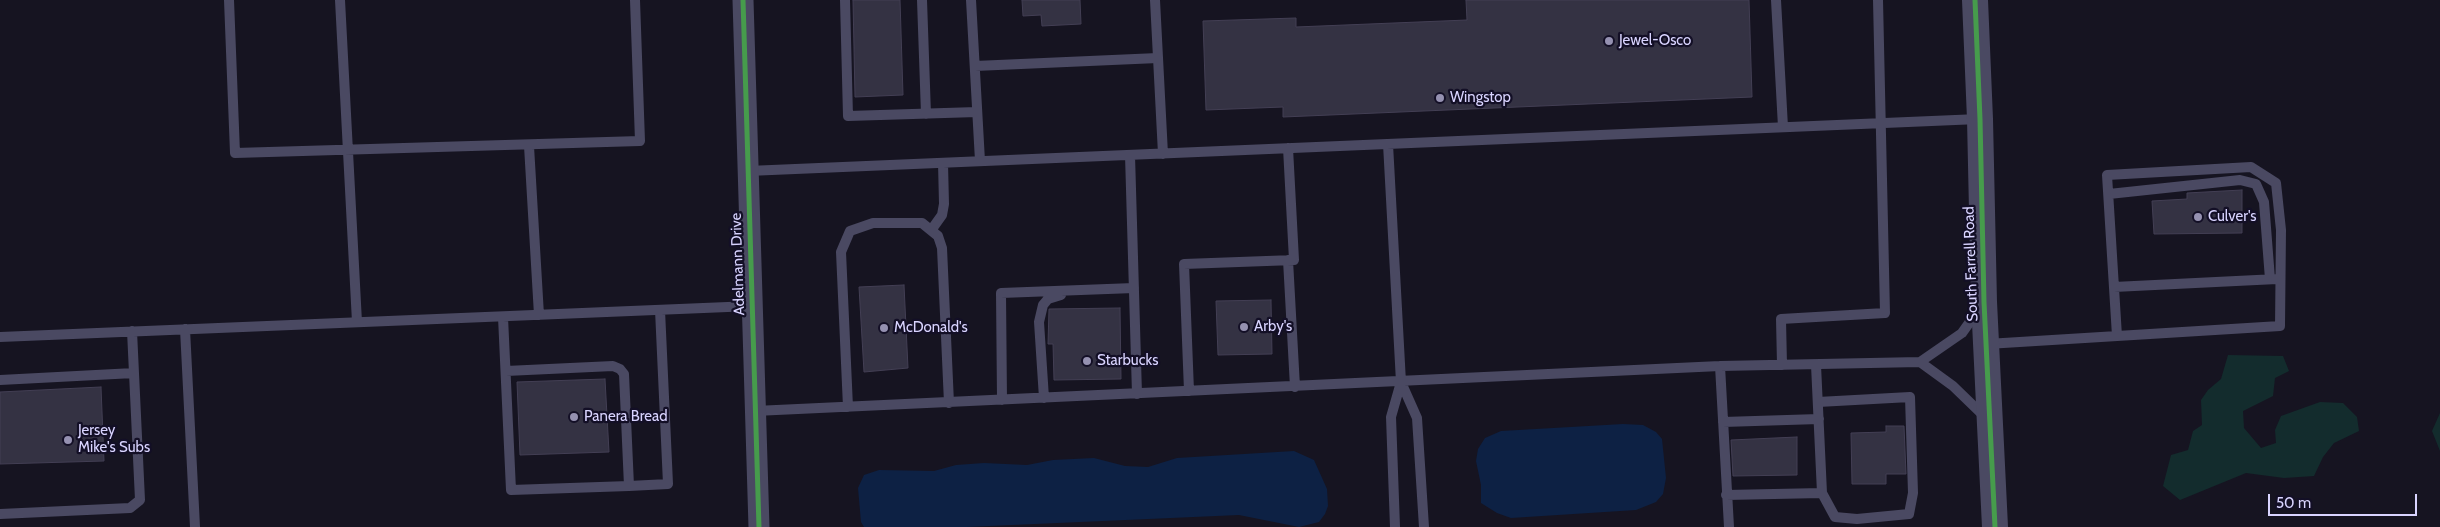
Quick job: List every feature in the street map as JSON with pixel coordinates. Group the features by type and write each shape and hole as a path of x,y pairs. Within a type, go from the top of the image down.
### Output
{"street":[{"name":"Adelmann Drive","path":"743,0 759,527"},
{"name":"South Farrell Road","path":"1975,0 1984,302 1995,527"}],"lane":[{"path":"229,0 235,154 640,142 635,0"},
{"path":"340,0 357,322"},
{"path":"844,0 848,116 978,112"},
{"path":"922,0 926,114"},
{"path":"971,0 980,161"},
{"path":"1155,0 1163,154"},
{"path":"1776,0 1782,128"},
{"path":"1782,365 1781,319 1885,313 1878,0"},
{"path":"975,66 1158,58"},
{"path":"748,171 1980,119"},
{"path":"1388,144 1401,382 1391,417 1395,527"},
{"path":"529,146 539,315"},
{"path":"1189,392 1184,264 1294,260 1288,148"},
{"path":"1130,155 1138,394"},
{"path":"932,229 942,215 944,204 943,163"},
{"path":"2117,336 2107,175 2251,167 2276,183 2281,230 2275,279"},
{"path":"1986,344 2280,326 2264,202 2256,184 2240,180 2108,194"},
{"path":"848,407 842,252 845,240 850,232 873,224 922,223 932,229 938,236 942,248 950,403"},
{"path":"1288,260 1295,387"},
{"path":"2114,287 2275,279"},
{"path":"1002,400 1001,293 1134,288"},
{"path":"1044,398 1039,322 1043,305 1048,298 1074,291"},
{"path":"755,411 1720,366 1920,362 1962,333 1984,302"},
{"path":"0,337 752,306"},
{"path":"503,317 510,490 629,486 668,484 660,310"},
{"path":"185,329 194,527"},
{"path":"0,514 130,508 140,500 132,331"},
{"path":"1920,362 1953,386 1989,422"},
{"path":"1816,365 1822,493 1835,517 1857,518 1909,514 1913,493 1910,397 1818,402"},
{"path":"506,371 613,366 620,369 624,379 629,486"},
{"path":"1720,366 1729,527"},
{"path":"0,380 134,373"},
{"path":"1401,382 1418,418 1424,527"},
{"path":"1722,422 1819,419"},
{"path":"1726,495 1822,493"}],"green space":[{"path":"2228,355 2283,356 2289,371 2275,378 2273,396 2243,411 2244,428 2261,448 2276,443 2275,430 2281,416 2320,402 2343,403 2357,417 2359,431 2334,443 2323,457 2314,476 2284,478 2246,473 2180,500 2163,486 2171,455 2188,450 2193,431 2202,425 2201,400 2208,390 2221,379"},
{"path":"2440,413 2440,451 2432,431"}],"water":[{"path":"1623,424 1643,425 1656,432 1662,439 1666,478 1663,494 1656,502 1636,510 1511,518 1497,513 1481,503 1481,485 1476,461 1478,449 1485,438 1501,431"},
{"path":"1294,451 1314,460 1327,489 1328,506 1325,514 1319,522 1299,527 1239,515 967,527 864,527 861,522 858,488 864,475 879,470 934,471 956,465 984,463 1027,465 1053,460 1094,458 1125,466 1148,467 1177,458"}],"building":[{"path":"853,0 900,0 903,95 855,97"},
{"path":"1022,0 1080,0 1081,24 1042,26 1041,15 1023,16"},
{"path":"1466,0 1749,0 1752,97 1283,117 1283,107 1206,110 1203,21 1296,18 1296,27 1467,20"},
{"name":"Culver's","path":"2242,190 2242,233 2154,234 2152,201 2187,199 2187,193"},
{"name":"McDonald's","path":"904,285 908,368 864,372 859,287"},
{"name":"Arby's","path":"1271,300 1272,354 1218,355 1216,301"},
{"name":"Starbucks","path":"1120,308 1121,379 1054,380 1053,344 1048,344 1049,309"},
{"path":"605,379 609,452 520,455 517,382"},
{"path":"101,387 104,461 0,464 0,392"},
{"path":"1886,426 1904,426 1906,474 1886,474 1886,484 1852,484 1851,433 1886,432"},
{"path":"1797,437 1797,475 1733,476 1731,440"}],"cycle path":[{"path":"743,0 759,527"},
{"path":"1975,0 1984,302 1995,527"}],"place":[{"name":"Jewel-Osco","path":"1609,41"},
{"name":"Wingstop","path":"1440,98"},
{"name":"Culver's","path":"2198,217"},
{"name":"Arby's","path":"1244,327"},
{"name":"McDonald's","path":"884,328"},
{"name":"Starbucks","path":"1087,361"},
{"name":"Panera Bread","path":"574,417"},
{"name":"Jersey Mike's Subs","path":"68,440"}]}
